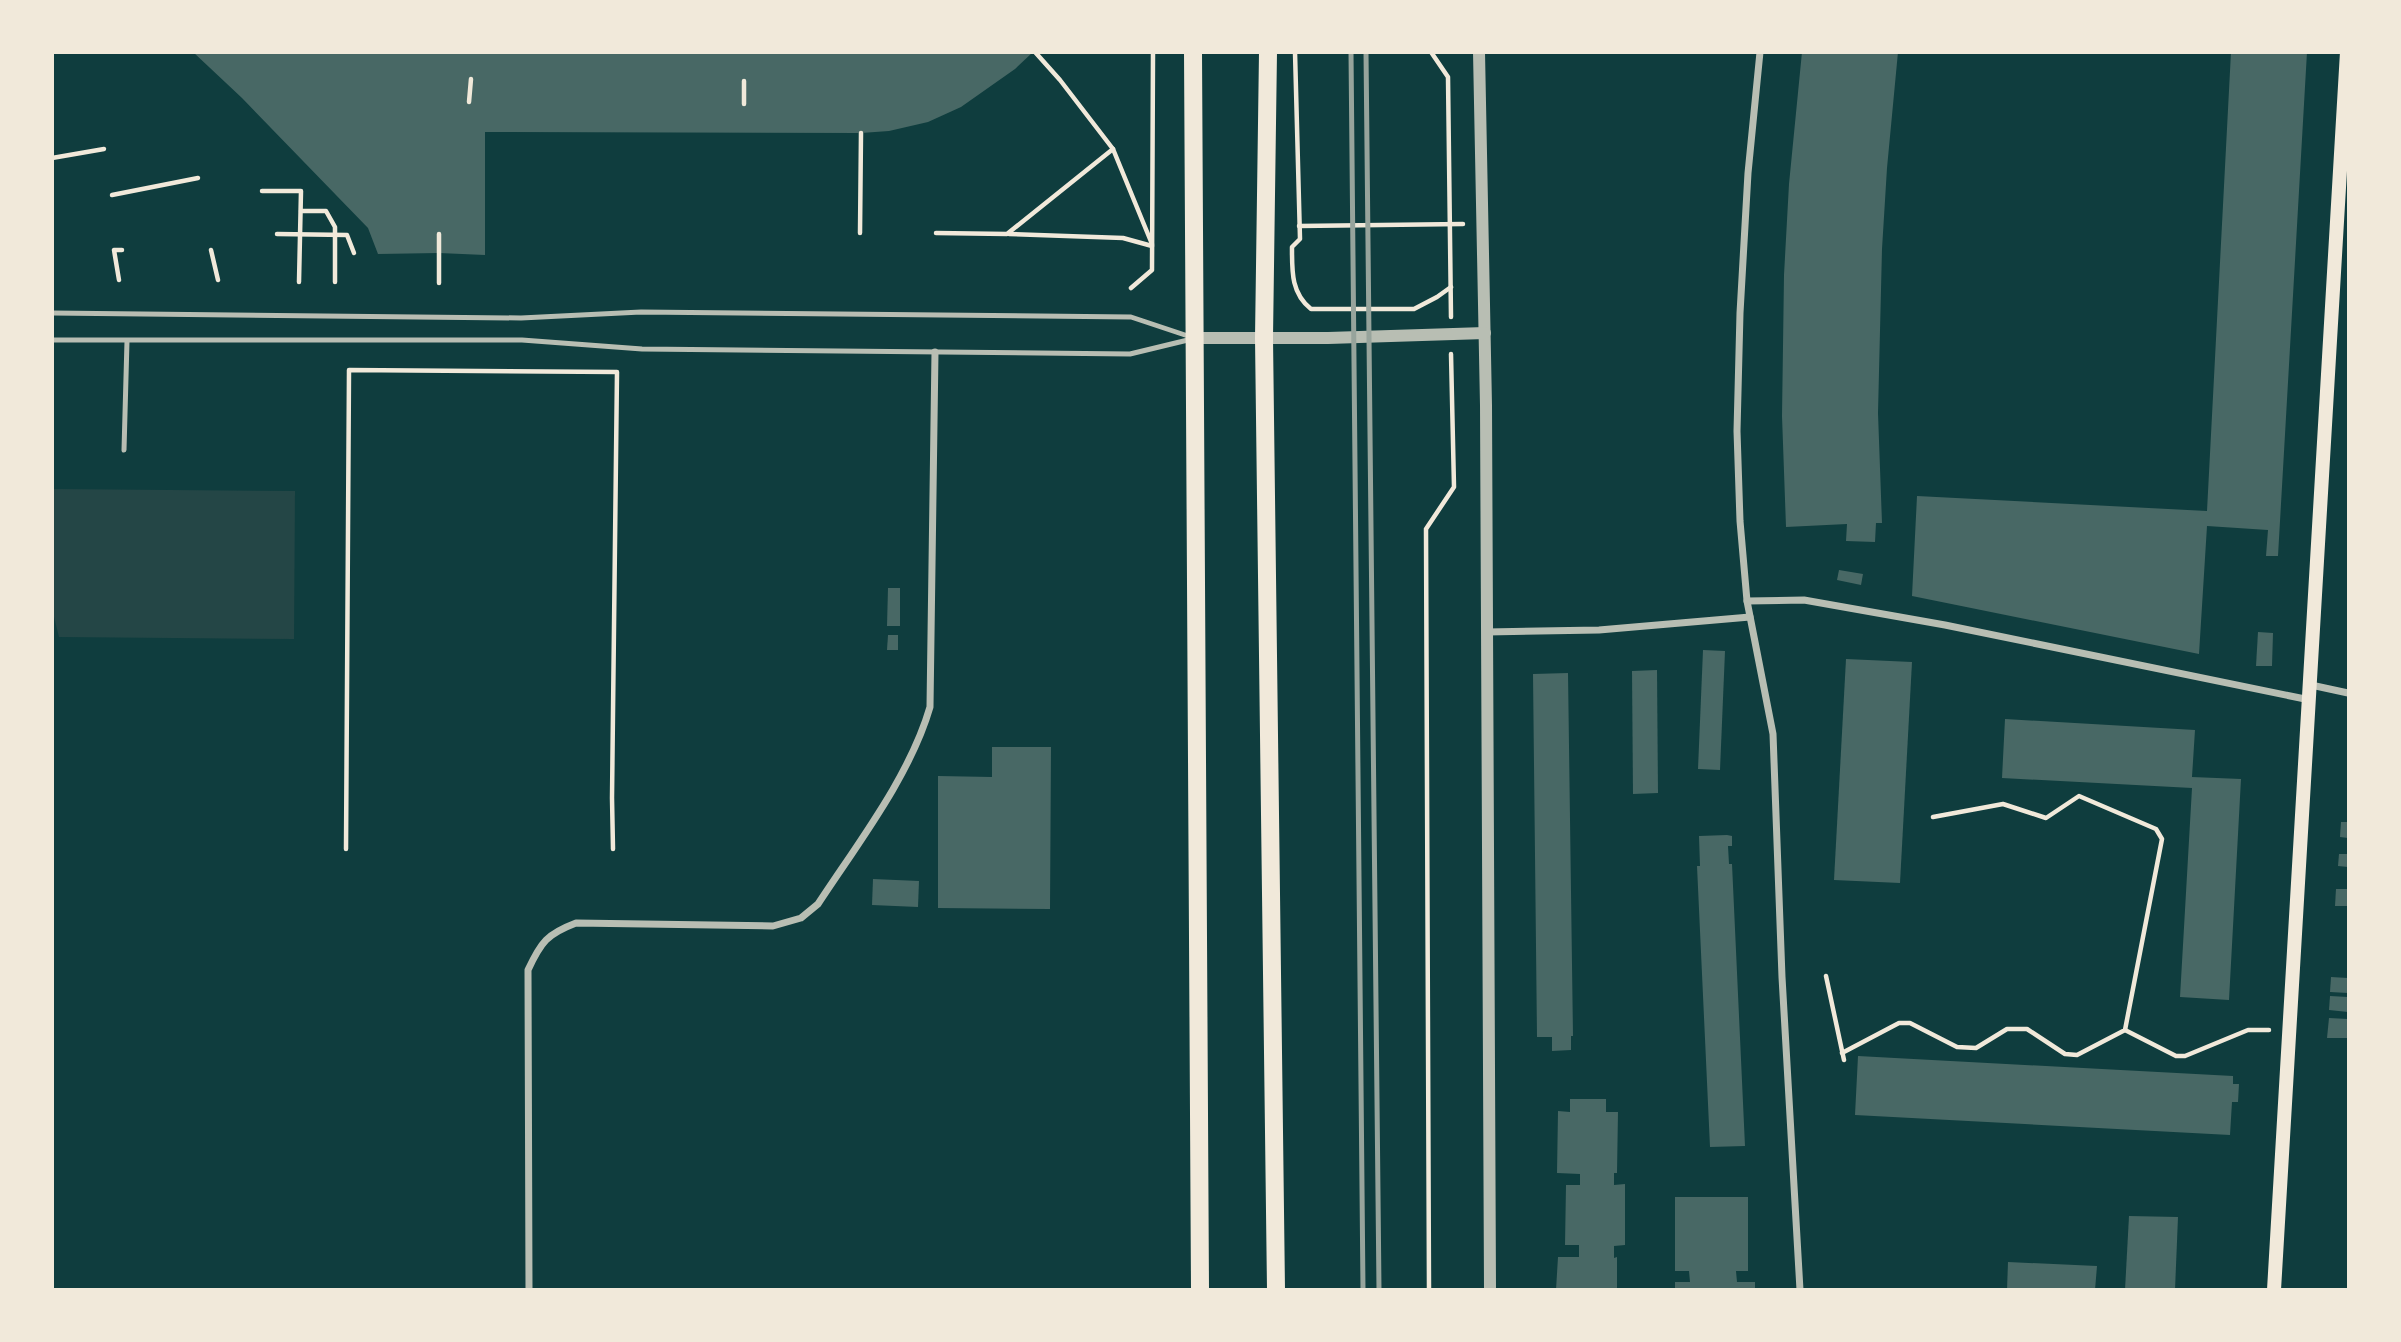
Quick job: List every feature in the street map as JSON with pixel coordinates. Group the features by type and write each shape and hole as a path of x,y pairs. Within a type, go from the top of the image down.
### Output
{"main road":[{"path":"1193,52 1200,1290"},
{"path":"1268,52 1264,338 1276,1290"},
{"path":"2274,1290 2347,52"}],"street":[{"path":"1479,52 1488,632 1490,1290"},
{"path":"1760,52 1740,313 1737,431 1746,601 1773,734 1782,977 1800,1290"},
{"path":"1194,338 1485,333"},
{"path":"529,1290 528,970 539,946 555,932 576,923 773,926 801,918 818,904 909,762 922,735 930,707 935,352"},
{"path":"1746,601 1804,600 2311,693 2348,693"},
{"path":"1488,632 1600,630 1750,617"}],"lane":[{"path":"52,313 521,318 641,312 1131,317 1194,338"},
{"path":"52,340 522,340 642,349 1130,354 1194,338"},
{"path":"124,450 127,341"}],"path":[{"path":"1035,52 1113,149 1153,247"},
{"path":"1131,288 1153,270 1153,52"},
{"path":"1295,52 1300,239 1292,247 1295,289 1301,301 1311,309 1414,309 1451,286"},
{"path":"1429,1290 1426,529 1454,486 1448,77 1431,52"},
{"path":"469,102 471,79"},
{"path":"744,81 744,104"},
{"path":"860,233 861,133"},
{"path":"52,158 104,149"},
{"path":"1007,234 1113,149"},
{"path":"112,195 198,178"},
{"path":"262,191 301,191 299,282"},
{"path":"301,211 326,211 335,227 335,282"},
{"path":"1299,226 1474,224"},
{"path":"936,233 1123,237 1153,247"},
{"path":"277,234 346,235 354,253"},
{"path":"439,234 439,283"},
{"path":"119,280 114,250 122,250"},
{"path":"211,250 218,280"},
{"path":"346,849 349,370 437,369 617,372 613,849"},
{"path":"1933,817 2003,804 2046,818 2079,796 2156,829 2162,839 2125,1030"},
{"path":"1826,976 1844,1060"},
{"path":"1842,1053 1899,1023 1910,1023 1957,1046 1976,1048 2007,1029 2026,1029 2065,1054 2077,1055 2125,1030"},
{"path":"2125,1030 2175,1056 2185,1056 2248,1030 2291,1029"}],"shaded area":[{"path":"53,489 295,491 294,639 59,637 52,609"}],"building":[{"path":"193,52 1033,52 1015,69 961,107 928,122 889,131 485,132 485,255 378,254 368,228 242,98"},
{"path":"1802,52 1898,52 1882,249 1878,413 1882,523 1876,523 1875,542 1846,541 1847,524 1786,527 1782,416 1784,275 1789,184"},
{"path":"2231,52 2307,52 2278,556 2266,556 2268,530 2207,526 2199,654 1912,596 1917,496 2207,511"},
{"path":"1839,570 1863,574 1861,585 1837,580"},
{"path":"888,588 900,588 900,626 887,626"},
{"path":"2258,632 2273,633 2272,666 2256,666"},
{"path":"888,635 898,635 898,650 887,650"},
{"path":"1703,650 1725,651 1720,770 1698,769"},
{"path":"1846,659 1912,662 1900,883 1834,880"},
{"path":"1657,670 1658,793 1633,794 1632,671"},
{"path":"1568,673 1573,1036 1571,1050 1552,1051 1552,1037 1537,1037 1533,674"},
{"path":"2005,719 2195,730 2192,777 2241,779 2229,1000 2180,997 2192,788 2002,778"},
{"path":"992,747 1051,747 1050,909 938,908 938,776 992,777"},
{"path":"2341,822 2348,822 2348,838 2340,837"},
{"path":"1699,836 1732,836 1732,846 1728,846 1729,864 1732,864 1745,1146 1710,1147 1697,866 1700,866"},
{"path":"2339,854 2348,854 2348,867 2338,866"},
{"path":"873,879 919,881 918,907 872,905"},
{"path":"2336,889 2348,889 2348,906 2335,906"},
{"path":"2331,977 2348,978 2348,993 2330,992"},
{"path":"2330,996 2348,997 2348,1012 2329,1010"},
{"path":"2329,1018 2348,1019 2348,1038 2327,1038"},
{"path":"1858,1056 2233,1076 2233,1084 2239,1084 2238,1102 2232,1102 2230,1135 1855,1115"},
{"path":"1570,1099 1606,1099 1606,1112 1618,1112 1617,1173 1614,1173 1614,1185 1625,1184 1625,1245 1614,1246 1614,1258 1617,1257 1617,1290 1556,1290 1558,1257 1579,1257 1579,1245 1565,1245 1566,1185 1580,1185 1580,1174 1557,1173 1558,1111 1570,1112"},
{"path":"1675,1197 1748,1197 1748,1271 1736,1271 1737,1282 1755,1282 1755,1290 1675,1290 1675,1282 1690,1282 1689,1271 1675,1271"},
{"path":"2129,1216 2178,1217 2175,1290 2125,1290"},
{"path":"2008,1262 2097,1266 2095,1290 2007,1290"}],"railway":[{"path":"1351,52 1363,1290"},
{"path":"1366,52 1379,1290"}]}
